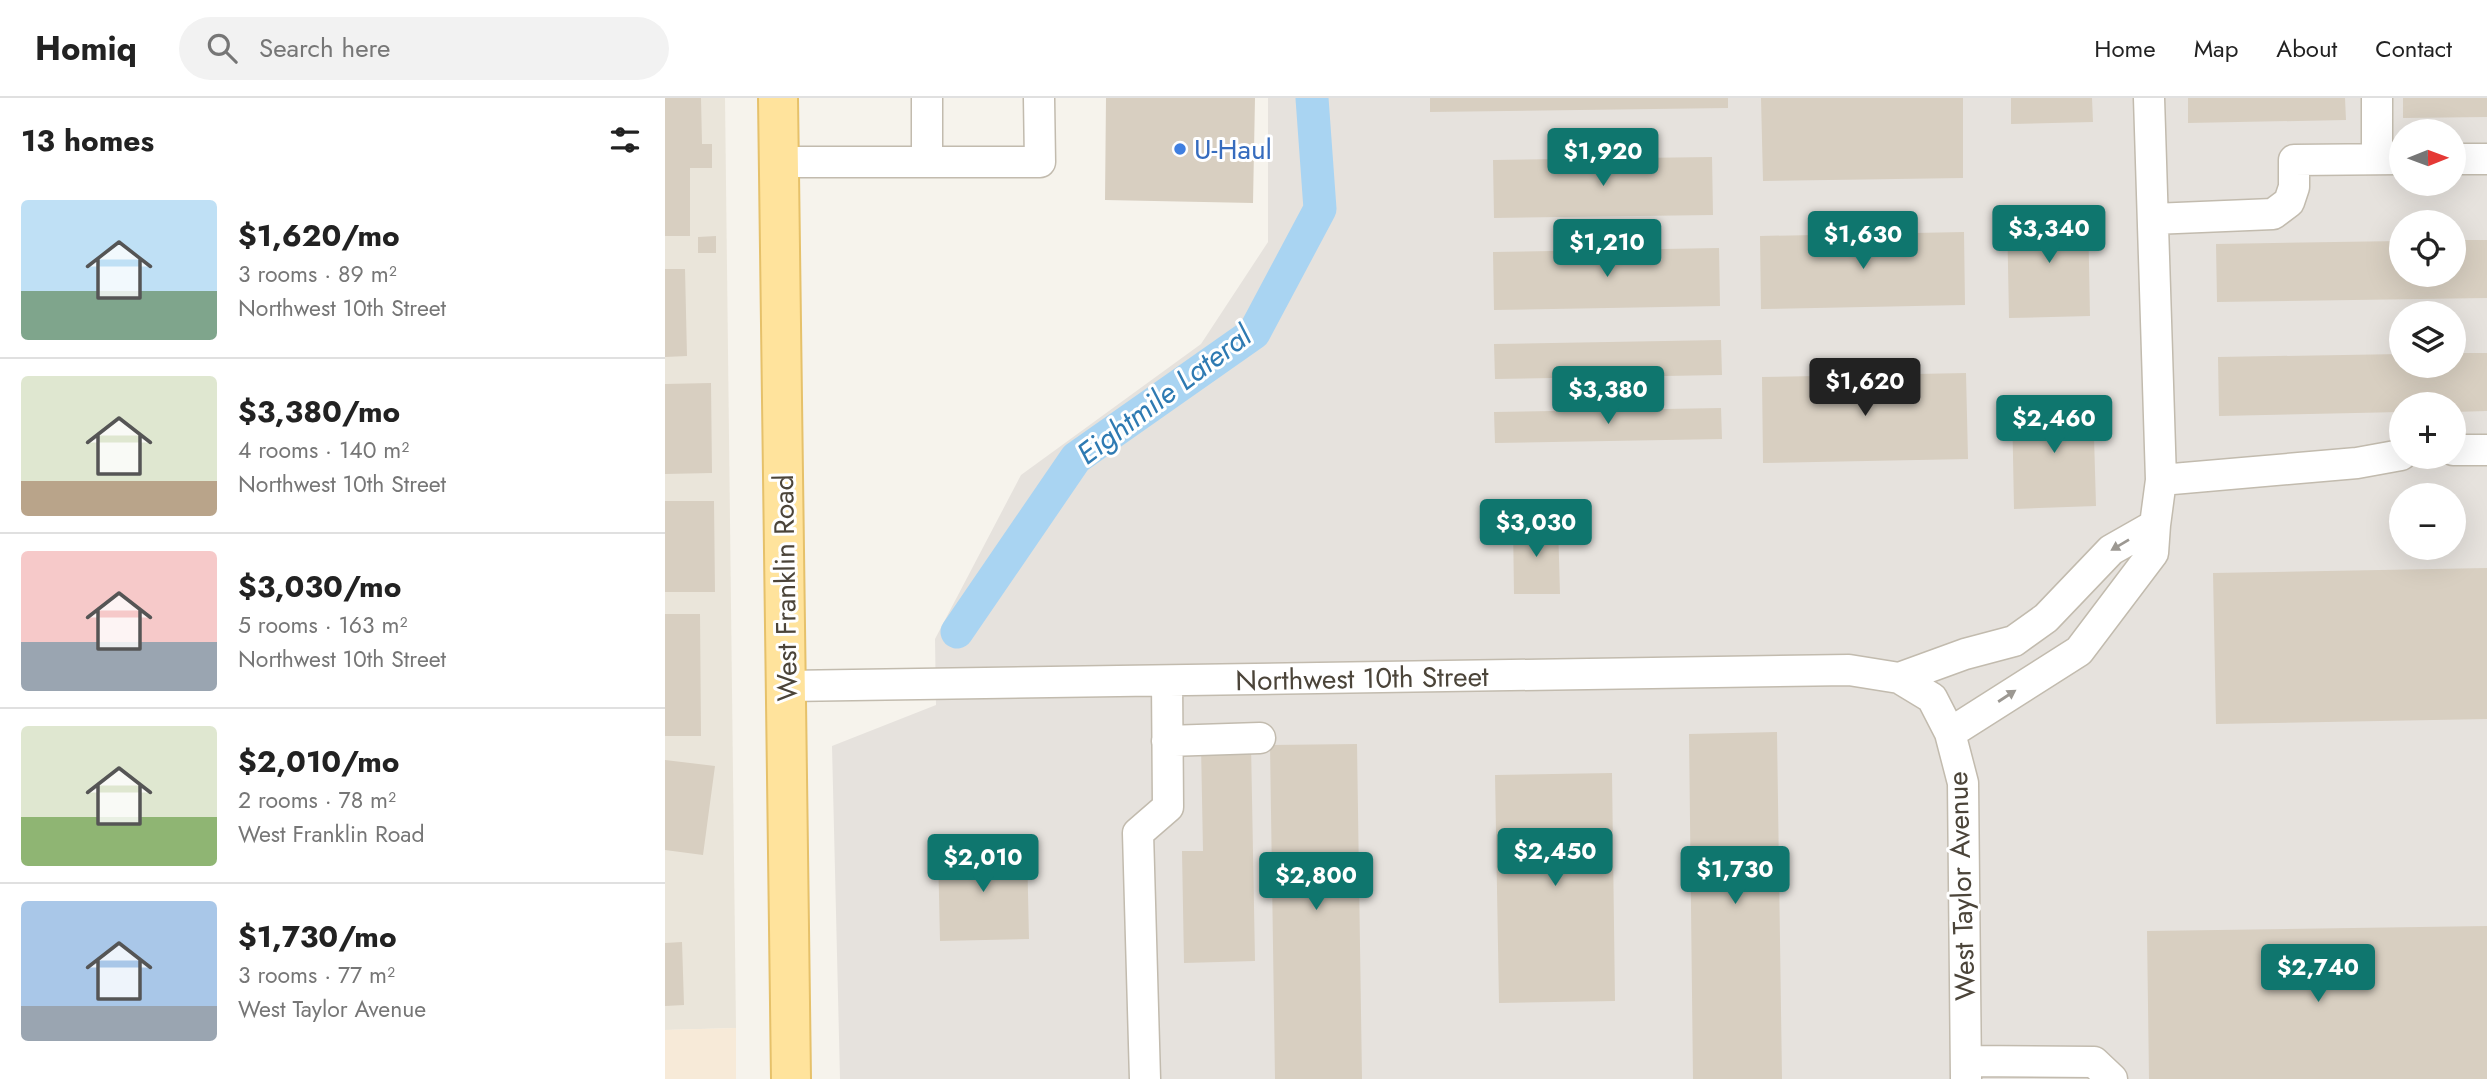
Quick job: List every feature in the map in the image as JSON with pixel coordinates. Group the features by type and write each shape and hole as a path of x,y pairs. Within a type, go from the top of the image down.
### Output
{"main road":[{"name":"West Franklin Road","path":"778,98 790,1079"}],"street":[{"path":"927,98 927,162"},
{"path":"779,162 1040,162 1039,98"},
{"path":"1950,733 2079,651 2153,553 2161,480 2149,98"},
{"path":"2153,219 2273,214 2290,202 2294,187 2294,160 2389,159 2377,98"},
{"path":"2466,159 2487,159"},
{"path":"2466,450 2487,450"},
{"path":"2161,480 2389,458"},
{"path":"1899,678 1965,654 2014,641 2046,618 2111,550 2155,525"},
{"path":"2046,618 2079,651"},
{"name":"Northwest 10th Street","path":"787,686 1849,670 1899,678 1932,698"},
{"path":"1145,1079 1139,833 1168,807 1167,681"},
{"name":"West Taylor Avenue","path":"1932,698 1950,733 1963,783 1966,1070"},
{"path":"1167,741 1260,738"},
{"path":"1966,1070 2094,1062 2112,1079"}],"shaded area":[{"path":"665,98 725,98 736,1028 665,1030"},
{"path":"1268,98 2487,98 2487,1079 840,1079 832,746 936,705 935,639 1021,475 1201,344 1268,242"},
{"path":"736,1028 736,1079 665,1079 665,1030"}],"building":[{"path":"665,98 701,98 702,144 712,144 712,168 690,168 690,236 665,236"},
{"name":"U-Haul","path":"1106,98 1255,98 1253,203 1105,200"},
{"path":"1430,98 1728,98 1728,108 1430,112"},
{"path":"1761,98 1963,98 1963,178 1763,181"},
{"path":"2011,98 2092,98 2093,122 2011,124"},
{"path":"2188,98 2345,98 2346,120 2188,123"},
{"path":"2403,98 2487,98 2487,117 2403,118"},
{"path":"1712,157 1713,215 1494,218 1493,160"},
{"path":"2088,212 2090,316 2009,318 2007,214"},
{"path":"1964,232 1965,305 1761,309 1760,236"},
{"path":"716,236 716,253 698,253 698,237"},
{"path":"2466,240 2487,240 2487,298 2217,302 2216,244 2389,241 2389,287 2466,287"},
{"path":"1719,248 1720,306 1494,310 1493,252"},
{"path":"665,269 685,269 687,356 665,357"},
{"path":"1721,340 1722,375 1495,379 1494,344"},
{"path":"2466,353 2487,353 2487,411 2466,412 2466,392 2389,392 2389,412 2219,416 2218,357 2389,354 2389,378 2466,378"},
{"path":"1966,373 1968,459 1763,463 1762,377"},
{"path":"711,383 712,473 665,474 665,384"},
{"path":"2093,402 2096,506 2014,509 2012,404"},
{"path":"1721,408 1722,439 1495,443 1494,412"},
{"path":"665,501 714,501 715,592 665,592"},
{"path":"1513,524 1558,524 1560,594 1514,594"},
{"path":"2487,568 2487,719 2216,724 2213,573"},
{"path":"665,614 700,614 701,736 665,736"},
{"path":"1777,732 1782,1079 1693,1079 1689,734"},
{"path":"1251,744 1255,961 1184,963 1182,851 1203,851 1201,745"},
{"path":"1357,744 1362,1079 1275,1079 1270,745"},
{"path":"665,760 715,766 703,855 665,850"},
{"path":"1612,773 1615,1001 1499,1003 1495,775"},
{"path":"1027,848 1029,939 940,941 938,850"},
{"path":"2487,926 2487,1079 2149,1079 2147,931"},
{"path":"682,942 684,1005 665,1006 665,943"}],"waterway":[{"name":"Eightmile Lateral","path":"957,632 1076,458 1254,333 1320,209 1312,98"}],"place":[{"name":"U-Haul","path":"1180,149"}]}
